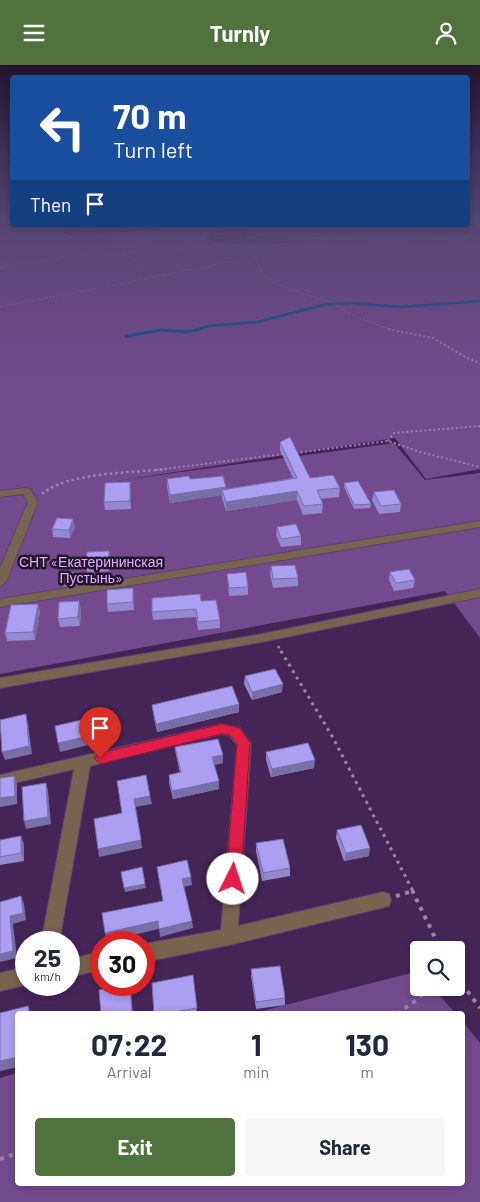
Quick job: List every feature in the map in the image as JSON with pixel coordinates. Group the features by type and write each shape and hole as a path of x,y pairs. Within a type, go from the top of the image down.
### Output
{"street":[{"path":"0,494 26,491 33,502 0,579"},
{"path":"0,603 480,524"},
{"path":"0,683 262,638 480,593"},
{"path":"2,780 83,763 222,729 235,732 244,743 229,937"},
{"path":"52,931 83,763"},
{"path":"155,951 229,937 383,900"},
{"path":"0,982 15,979"}],"path":[{"path":"0,307 169,275"},
{"path":"265,275 276,284 300,294 329,301 344,309 348,315 408,335 432,338 459,351 464,357 480,363"},
{"path":"388,441 394,433 480,426"},
{"path":"33,502 50,487 87,476 132,473 388,441 420,452 480,467"},
{"path":"262,638 274,642 284,652 332,736 414,891 437,941"},
{"path":"465,988 480,1008"},
{"path":"400,1011 420,996"},
{"path":"0,1159 15,1154"}],"green space":[{"name":"СНТ «Екатерининская Пустынь»","path":"0,275 480,275 480,469 426,479 395,438 116,481 394,443 425,480 480,473 480,638 445,591 0,674"},
{"path":"410,973 410,996 440,996 453,1011 262,1011"},
{"path":"465,1024 480,1043 480,1202 0,1202 0,1078 15,1074 15,1186 465,1186"}],"building":[{"path":"290,437 310,478 333,475 340,488 317,490 323,504 304,506 297,491 226,502 222,490 297,478 280,442"},
{"path":"189,476 190,479 223,476 226,487 170,495 167,479"},
{"path":"358,481 371,504 354,505 344,483"},
{"path":"130,482 130,501 104,502 105,483"},
{"path":"394,490 401,504 381,506 374,492"},
{"path":"57,518 73,519 69,530 52,529"},
{"path":"296,524 301,536 281,539 277,527"},
{"path":"109,551 108,563 86,564 87,552"},
{"path":"295,565 298,578 273,579 271,566"},
{"path":"409,569 415,580 396,583 390,572"},
{"path":"78,572 77,580 62,583 63,573"},
{"path":"246,572 248,587 229,588 227,574"},
{"path":"133,588 133,602 107,604 107,590"},
{"path":"200,594 201,601 216,600 220,620 198,622 196,609 152,612 152,598"},
{"path":"79,601 78,617 58,619 59,602"},
{"path":"38,604 33,632 5,633 11,605"},
{"path":"275,669 283,684 252,692 245,676"},
{"path":"232,686 239,704 156,724 152,705"},
{"path":"26,714 29,746 2,752 0,720"},
{"path":"95,717 98,734 58,743 55,726"},
{"path":"218,739 223,755 212,757 219,781 172,791 169,775 181,772 175,747"},
{"path":"308,743 315,760 272,769 266,752"},
{"path":"146,775 150,796 134,799 141,840 98,849 94,819 122,813 117,781"},
{"path":"14,776 15,796 0,798 0,778"},
{"path":"46,783 48,817 24,821 22,787"},
{"path":"361,825 370,848 346,853 337,830"},
{"path":"21,836 21,853 0,857 0,840"},
{"path":"283,839 290,868 263,873 256,843"},
{"path":"187,860 191,877 182,879 192,921 159,929 158,921 114,931 105,931 102,913 163,901 157,867"},
{"path":"142,867 145,884 124,888 121,872"},
{"path":"21,896 23,913 10,916 13,951 0,954 0,902"},
{"path":"280,966 285,998 256,1002 251,969"},
{"path":"193,975 197,1008 180,1011 154,1011 153,996 155,996 155,982"},
{"path":"100,996 131,996 132,1011 101,1011"},
{"path":"28,1006 29,1011 15,1011 15,1058 0,1061 0,1013"}],"waterway":[{"path":"196,330 209,326 257,322 327,304 351,303 401,307 480,301"},
{"path":"196,330 200,329"},
{"path":"126,336 161,330 188,332 196,330"}],"route":[{"path":"100,758 222,729 235,732 244,743 233,879"}]}
